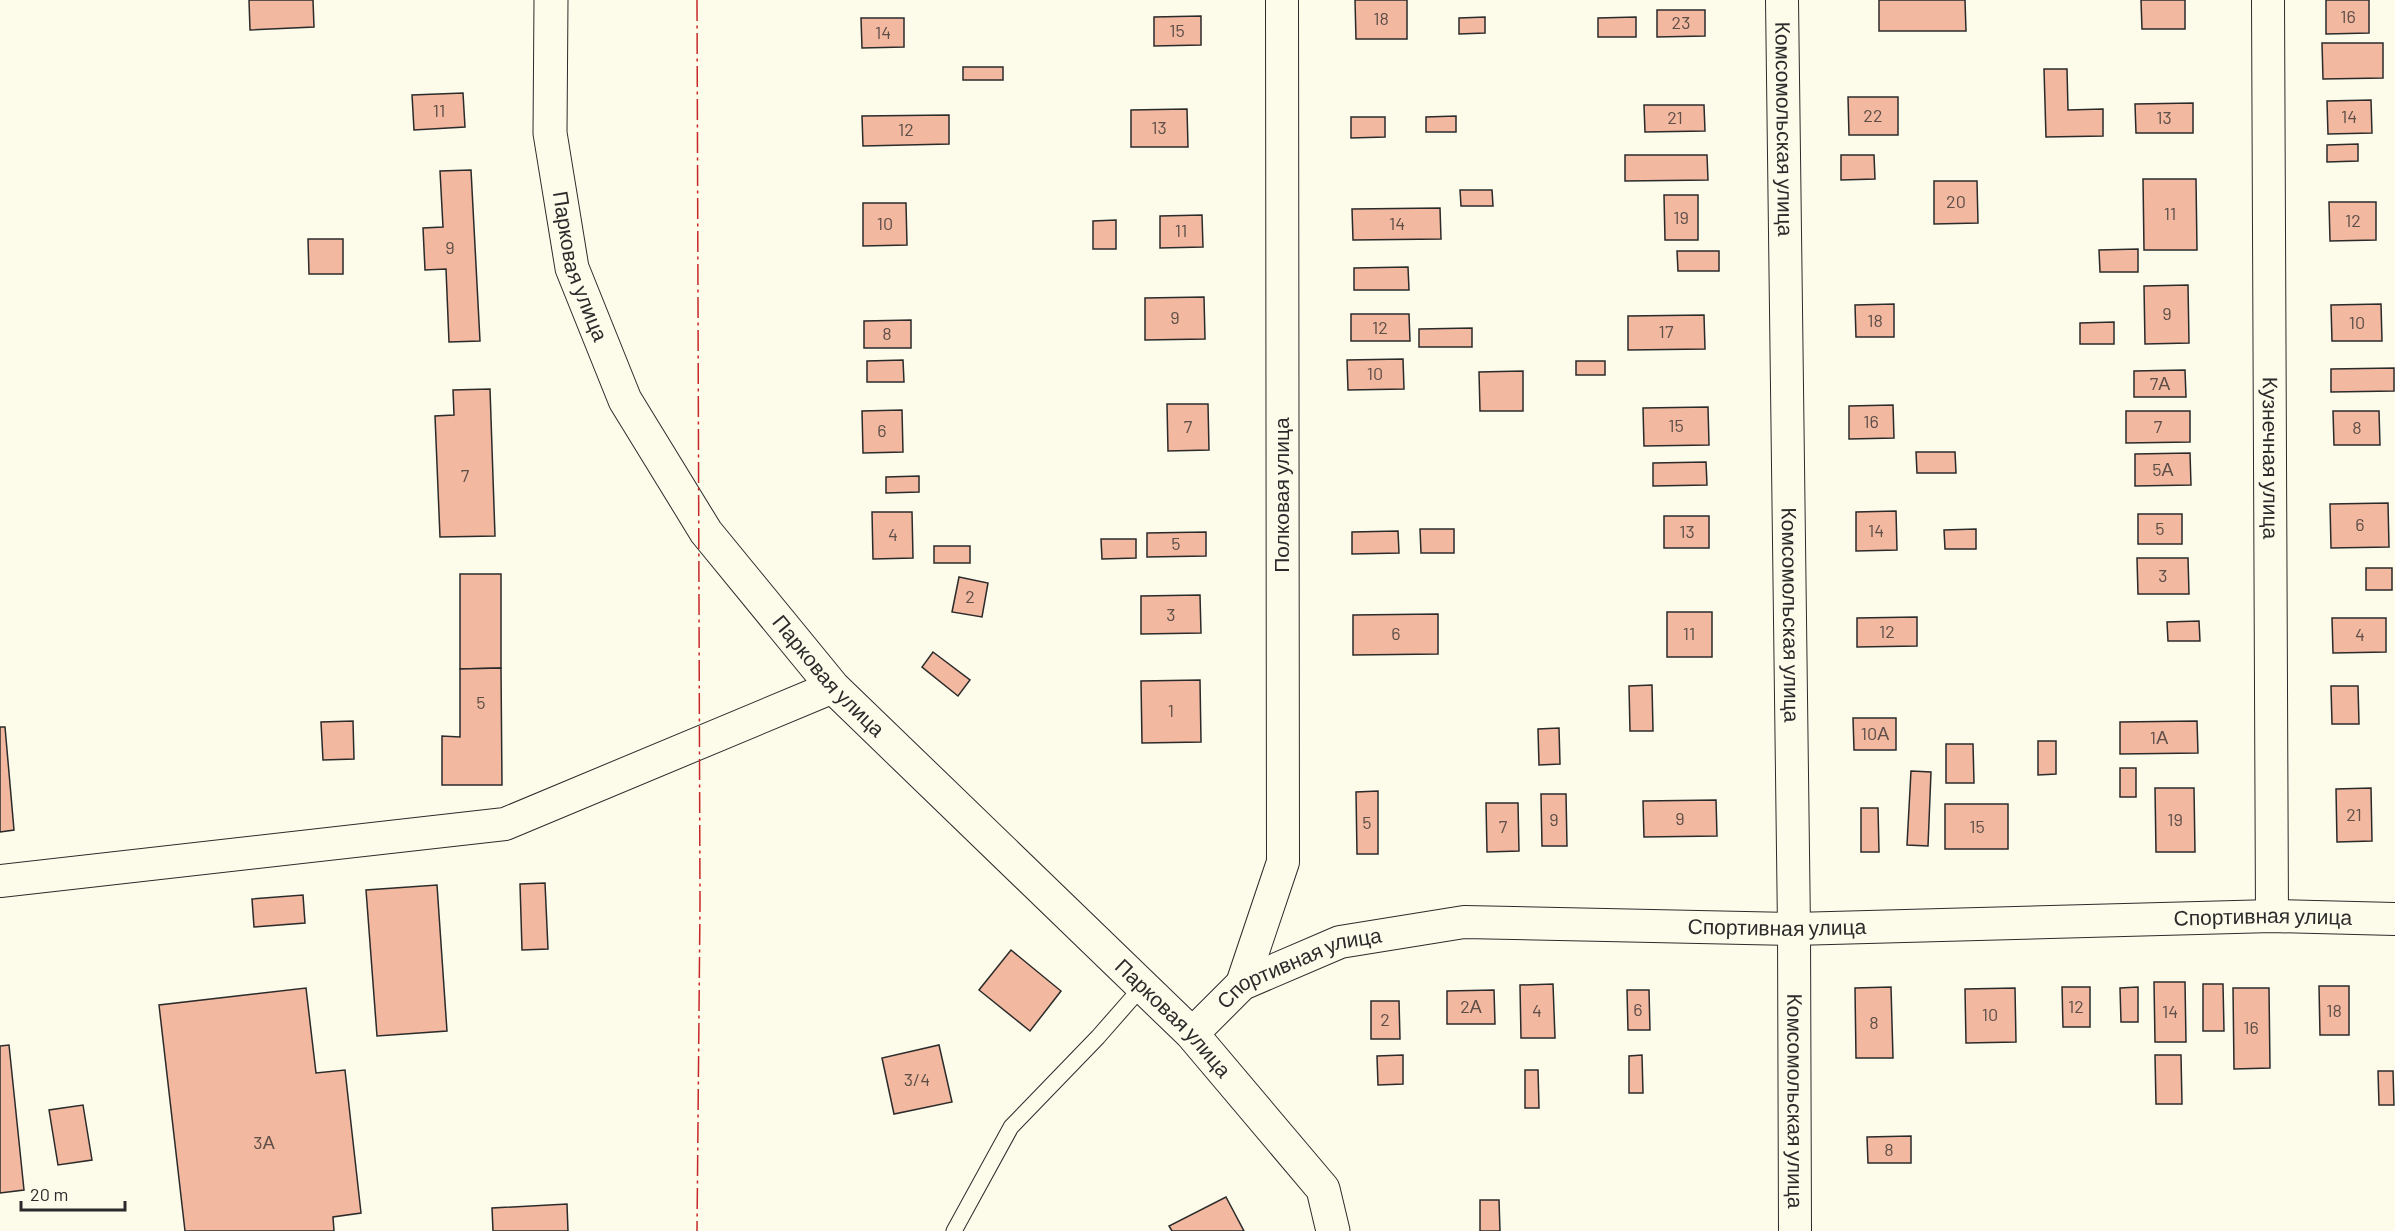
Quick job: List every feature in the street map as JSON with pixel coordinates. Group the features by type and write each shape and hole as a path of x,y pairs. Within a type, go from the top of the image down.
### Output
{"main road":[{"name":"Парковая улица","path":"551,0 550,133 572,268 625,400 706,532 833,687 1141,988 1192,1034 1323,1189 1333,1231"}],"street":[{"name":"Полковая улица","path":"1242,984 1283,862 1282,0"},
{"name":"Комсомольская улица","path":"1782,0 1794,929 1795,1231"},
{"name":"Кузнечная улица","path":"2268,0 2272,916"},
{"path":"0,881 506,824 833,687"},
{"name":"Спортивная улица","path":"1192,1034 1242,984 1340,942 1464,922 1794,929 2272,916 2395,919"}],"lane":[{"path":"954,1231 1011,1126 1098,1037 1141,988"}],"building":[{"path":"249,0 313,0 314,27 250,30"},
{"path":"1355,0 1407,0 1407,39 1356,39"},
{"path":"1879,0 1965,0 1966,31 1879,31"},
{"path":"2141,0 2185,0 2185,29 2142,29"},
{"path":"2326,0 2369,0 2369,33 2326,34"},
{"path":"1657,10 1705,10 1705,36 1657,37"},
{"path":"1201,16 1201,45 1154,46 1154,17"},
{"path":"1485,17 1485,33 1459,34 1459,18"},
{"path":"1636,17 1636,37 1598,37 1598,18"},
{"path":"861,18 904,18 904,47 862,48"},
{"path":"2322,43 2383,43 2383,78 2323,79"},
{"path":"963,67 1003,67 1003,80 963,80"},
{"path":"2044,69 2067,69 2068,110 2103,109 2103,136 2046,137"},
{"path":"463,93 465,127 414,130 412,95"},
{"path":"1848,97 1898,97 1898,135 1849,135"},
{"path":"2371,100 2372,133 2328,134 2327,101"},
{"path":"2193,103 2193,133 2136,133 2135,104"},
{"path":"1644,105 1704,105 1705,131 1645,132"},
{"path":"1187,109 1188,147 1131,147 1131,110"},
{"path":"949,115 949,144 863,146 862,116"},
{"path":"1456,116 1456,132 1426,132 1426,117"},
{"path":"1351,117 1385,117 1385,137 1351,138"},
{"path":"2358,144 2358,161 2327,162 2327,145"},
{"path":"1625,155 1707,155 1708,180 1625,181"},
{"path":"1841,155 1874,155 1875,179 1841,180"},
{"path":"471,170 480,341 449,342 446,269 425,270 423,228 443,227 440,171"},
{"path":"2143,179 2196,179 2197,250 2144,250"},
{"path":"1934,181 1977,181 1978,223 1934,224"},
{"path":"1460,190 1492,190 1493,206 1461,206"},
{"path":"1664,195 1698,195 1698,240 1665,240"},
{"path":"2329,202 2376,202 2376,240 2330,241"},
{"path":"863,203 906,203 907,245 863,246"},
{"path":"1440,208 1441,239 1353,240 1352,209"},
{"path":"1202,215 1203,247 1160,248 1160,216"},
{"path":"1116,220 1116,249 1093,249 1093,221"},
{"path":"308,239 343,239 343,274 309,274"},
{"path":"2138,249 2138,272 2100,272 2099,250"},
{"path":"1677,251 1719,251 1719,271 1678,271"},
{"path":"1408,267 1409,290 1354,290 1354,268"},
{"path":"2188,285 2189,343 2145,344 2144,286"},
{"path":"1204,297 1205,339 1145,340 1145,298"},
{"path":"1894,304 1894,337 1856,337 1855,305"},
{"path":"2381,304 2382,341 2332,341 2331,305"},
{"path":"1351,314 1409,314 1410,341 1351,341"},
{"path":"1704,315 1705,349 1628,350 1628,316"},
{"path":"911,320 911,348 864,348 864,321"},
{"path":"2114,322 2114,344 2080,344 2080,323"},
{"path":"1472,328 1472,347 1419,347 1419,329"},
{"path":"1403,359 1404,389 1348,390 1347,360"},
{"path":"903,360 904,382 867,382 867,361"},
{"path":"1576,361 1605,361 1605,375 1576,375"},
{"path":"2394,368 2394,391 2331,392 2331,369"},
{"path":"2185,370 2186,397 2134,397 2134,371"},
{"path":"1523,371 1523,411 1480,411 1479,372"},
{"path":"490,389 495,536 440,537 435,416 454,415 453,390"},
{"path":"1167,404 1208,404 1209,450 1168,451"},
{"path":"1893,405 1894,438 1849,439 1849,406"},
{"path":"1708,407 1709,445 1644,446 1643,408"},
{"path":"902,410 903,452 863,453 862,411"},
{"path":"2126,411 2190,411 2190,442 2126,443"},
{"path":"2333,411 2379,411 2380,445 2334,445"},
{"path":"1916,452 1955,452 1956,473 1917,473"},
{"path":"2190,453 2191,485 2135,486 2135,454"},
{"path":"1706,462 1707,485 1653,486 1653,463"},
{"path":"919,476 919,492 886,493 886,477"},
{"path":"2388,503 2389,547 2331,548 2330,504"},
{"path":"1896,511 1897,550 1856,551 1856,512"},
{"path":"872,512 912,512 913,558 873,559"},
{"path":"2138,514 2182,514 2182,544 2138,544"},
{"path":"1664,516 1709,516 1709,548 1664,548"},
{"path":"1420,529 1454,529 1454,553 1421,553"},
{"path":"1976,529 1976,549 1945,549 1944,530"},
{"path":"1398,531 1399,553 1352,554 1352,532"},
{"path":"1206,532 1206,556 1147,557 1147,533"},
{"path":"1101,539 1136,539 1136,558 1102,559"},
{"path":"934,546 970,546 970,563 934,563"},
{"path":"2137,558 2188,558 2189,594 2138,594"},
{"path":"2366,568 2392,568 2392,590 2366,590"},
{"path":"460,574 501,574 501,668 460,669"},
{"path":"959,577 988,583 982,617 952,612"},
{"path":"1200,595 1201,633 1141,634 1141,596"},
{"path":"1667,612 1712,612 1712,657 1667,657"},
{"path":"1438,614 1438,654 1353,655 1353,615"},
{"path":"1917,617 1917,646 1857,647 1857,618"},
{"path":"2332,618 2386,618 2386,652 2333,653"},
{"path":"2199,621 2200,641 2168,641 2167,622"},
{"path":"933,652 970,680 958,696 922,667"},
{"path":"501,668 502,785 442,785 442,736 460,737 460,669"},
{"path":"1200,680 1201,742 1142,743 1141,681"},
{"path":"1652,685 1653,731 1630,731 1629,686"},
{"path":"2331,686 2358,686 2359,724 2332,724"},
{"path":"1853,718 1896,718 1896,750 1854,750"},
{"path":"353,721 354,759 323,760 321,722"},
{"path":"2197,721 2198,753 2120,754 2120,722"},
{"path":"0,727 5,727 14,830 0,832"},
{"path":"1559,728 1560,764 1539,765 1538,729"},
{"path":"2038,741 2056,741 2056,774 2038,775"},
{"path":"1946,744 1973,744 1974,783 1946,783"},
{"path":"2120,768 2136,768 2136,797 2120,797"},
{"path":"1911,771 1931,772 1928,846 1907,845"},
{"path":"2155,788 2194,788 2195,852 2156,852"},
{"path":"2371,788 2372,841 2337,842 2336,789"},
{"path":"1378,791 1378,854 1357,854 1356,792"},
{"path":"1541,794 1566,794 1567,846 1542,846"},
{"path":"1716,800 1717,836 1644,837 1643,801"},
{"path":"1486,803 1518,803 1519,851 1487,852"},
{"path":"1945,804 2008,804 2008,849 1945,849"},
{"path":"1861,808 1878,808 1879,852 1861,852"},
{"path":"545,883 548,949 522,950 520,884"},
{"path":"437,885 447,1031 377,1036 366,890"},
{"path":"303,895 305,923 254,927 252,899"},
{"path":"1011,950 1061,991 1030,1031 979,990"},
{"path":"2154,982 2185,982 2186,1042 2155,1042"},
{"path":"1553,984 1555,1038 1521,1038 1520,985"},
{"path":"2203,984 2223,984 2224,1031 2203,1031"},
{"path":"2319,986 2349,986 2349,1035 2320,1035"},
{"path":"1891,987 1893,1058 1856,1058 1855,988"},
{"path":"2062,987 2090,987 2090,1027 2063,1027"},
{"path":"2138,987 2138,1022 2121,1022 2120,988"},
{"path":"306,988 316,1073 345,1070 361,1213 333,1217 334,1231 185,1231 159,1005"},
{"path":"2015,988 2016,1042 1966,1043 1965,989"},
{"path":"2233,988 2269,988 2270,1068 2234,1069"},
{"path":"1494,990 1495,1024 1447,1024 1447,991"},
{"path":"1627,990 1649,990 1650,1030 1628,1030"},
{"path":"1371,1001 1399,1001 1400,1039 1371,1039"},
{"path":"9,1045 24,1190 0,1193 0,1046"},
{"path":"939,1045 952,1102 894,1114 882,1058"},
{"path":"1403,1055 1403,1084 1378,1085 1377,1056"},
{"path":"1642,1055 1643,1093 1629,1093 1629,1056"},
{"path":"2155,1055 2181,1055 2182,1104 2156,1104"},
{"path":"1525,1070 1538,1070 1539,1108 1525,1108"},
{"path":"2378,1071 2393,1071 2394,1105 2379,1105"},
{"path":"83,1105 92,1160 58,1165 49,1110"},
{"path":"1911,1136 1911,1163 1868,1163 1867,1137"},
{"path":"1226,1197 1244,1231 1172,1231 1169,1226"},
{"path":"1480,1200 1499,1200 1500,1231 1480,1231"},
{"path":"567,1204 568,1231 493,1231 492,1208"}],"power":[{"path":"697,0 700,904 697,1231"}]}
